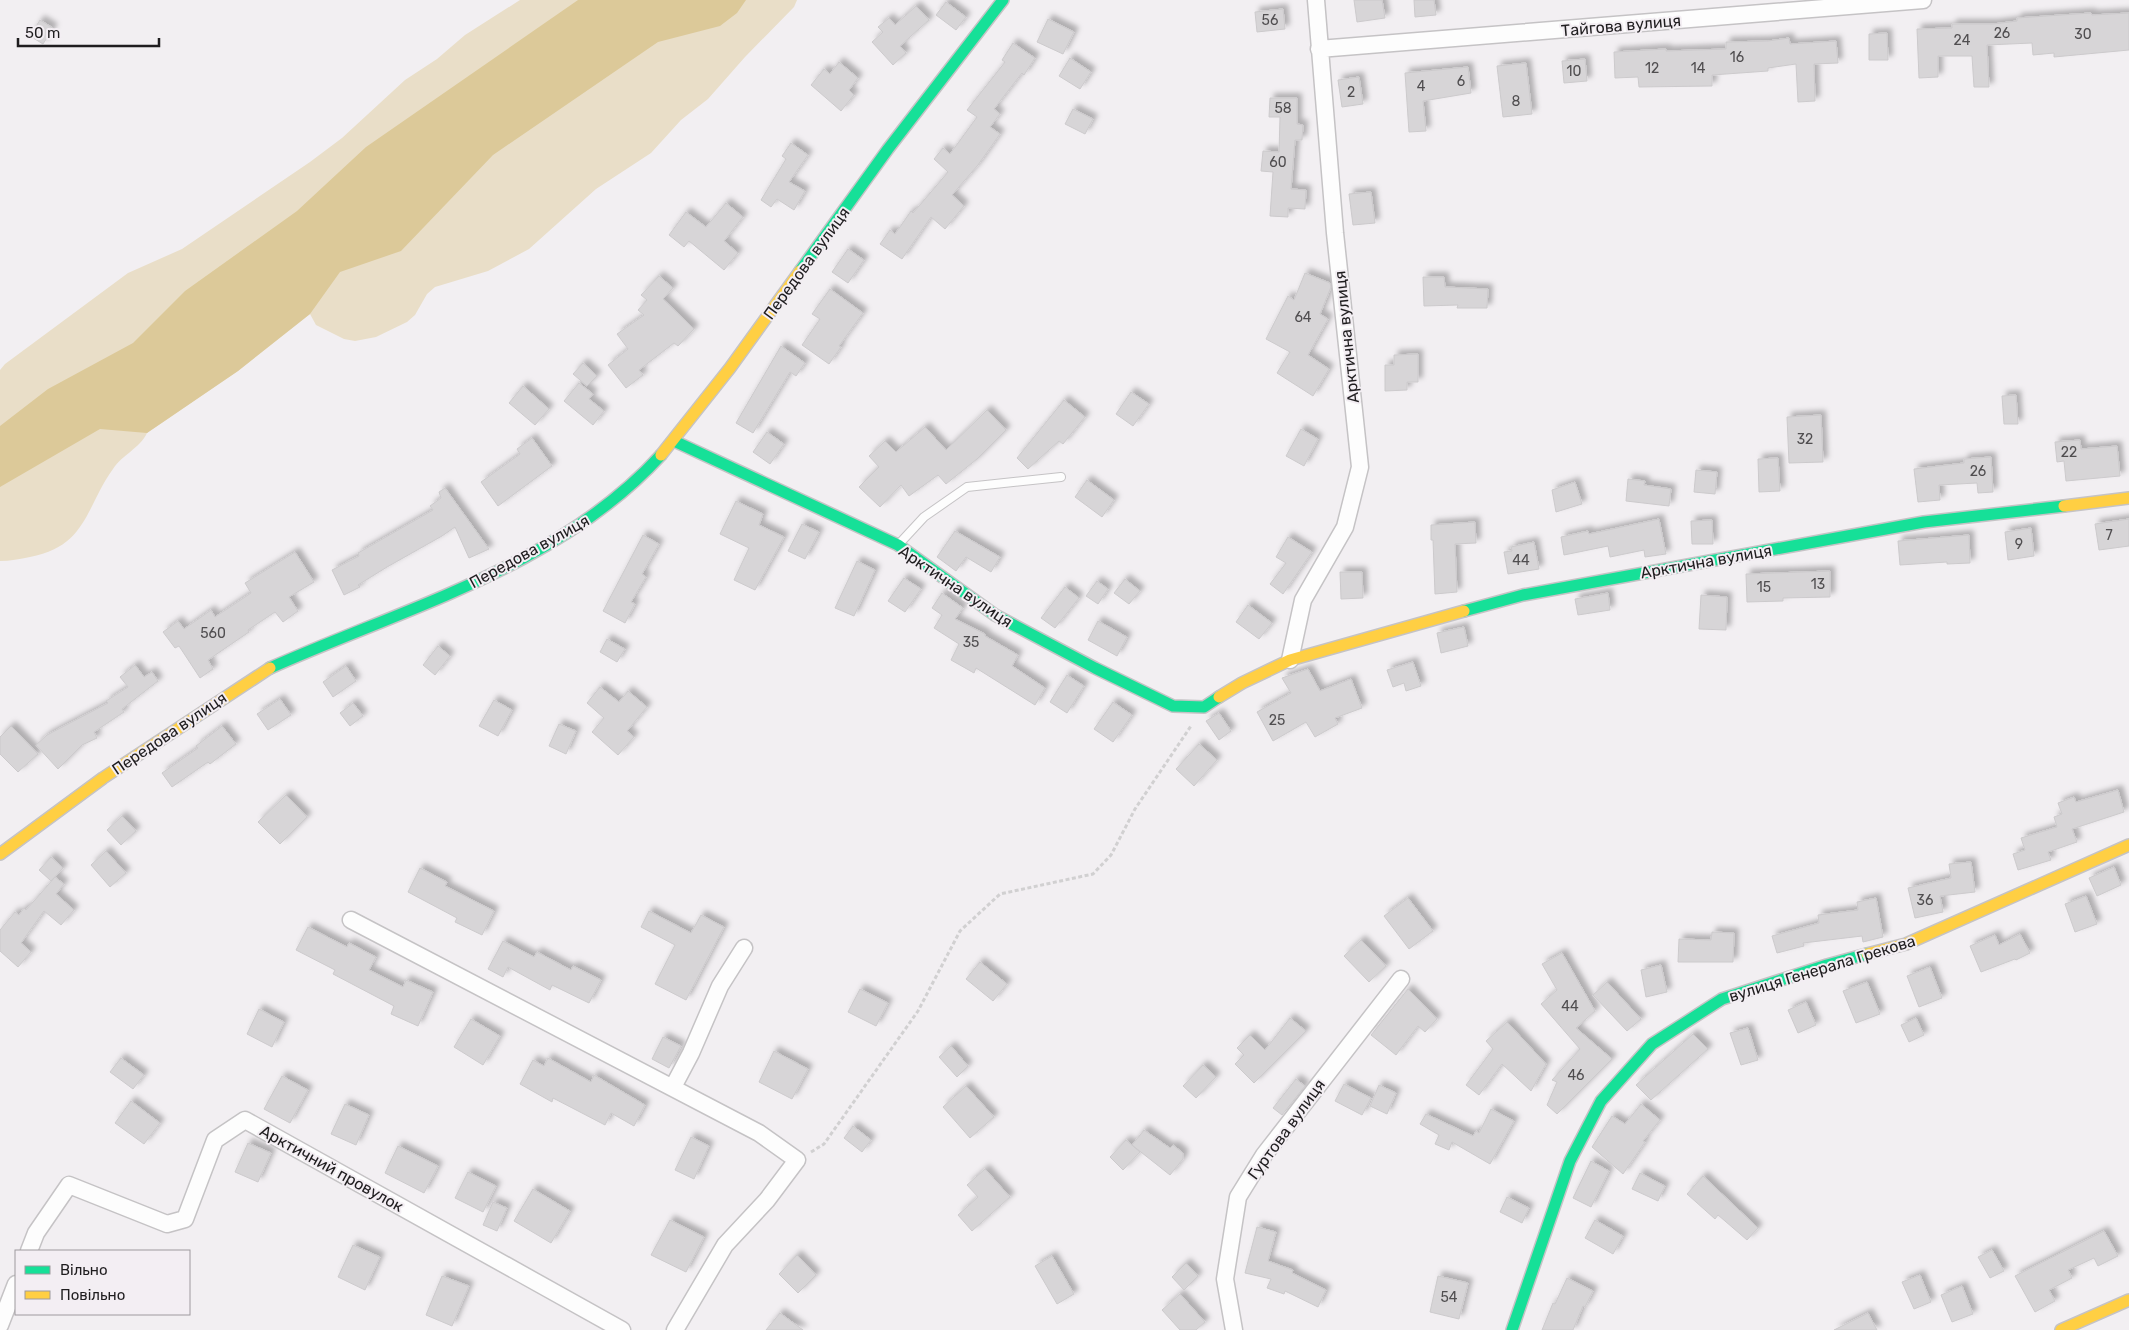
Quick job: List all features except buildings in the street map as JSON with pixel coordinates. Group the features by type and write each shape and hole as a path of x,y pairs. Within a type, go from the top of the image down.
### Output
{"street":[{"name":"Передова вулиця","path":"0,854 103,778 263,672 299,655 460,589 538,550 598,512 642,476 674,441 730,368 888,149 1003,0"},
{"name":"Арктична вулиця","path":"1290,660 1303,600 1344,527 1360,467 1318,49 1316,0"},
{"name":"Тайгова вулиця","path":"1318,49 1923,0"},
{"name":"Арктична вулиця","path":"674,441 898,545 995,615 1095,668 1173,706 1204,707 1242,683 1290,660 1523,595 1924,522 2129,498"},
{"name":"вулиця Генерала Грекова","path":"1512,1330 1570,1161 1601,1101 1652,1044 1722,999 1827,965 1906,944 2129,845"},
{"path":"351,920 759,1133 797,1160 767,1200 725,1245 674,1330"},
{"path":"673,1087 691,1053 720,986 744,948"},
{"name":"Гуртова вулиця","path":"1234,1330 1225,1279 1238,1197 1264,1155 1401,979"},
{"name":"Арктичний провулок","path":"29,1250 36,1233 69,1186 167,1224 185,1218 215,1140 246,1120 622,1330"},
{"path":"0,1325 15,1287"},
{"path":"2061,1330 2129,1300"}],"lane":[{"path":"898,545 924,517 967,487 1061,478"}],"path":[{"path":"797,1160 824,1144 918,1011 960,931 1000,894 1093,874 1111,855 1135,809 1204,707"}],"shaded area":[{"path":"520,0 797,0 794,7 745,57 708,99 681,120 651,153 596,189 529,249 488,271 435,287 427,294 415,315 407,322 376,337 355,341 344,339 316,325 310,314 238,371 147,433 140,443 113,469 82,524 74,535 63,544 49,552 0,561 0,370 5,364 128,273 182,249 310,162 342,138 405,80 437,59 465,35"},
{"path":"578,0 746,0 737,13 720,26 658,42 493,155 401,251 340,272 310,314 238,371 147,433 100,429 0,487 0,426 48,389 133,343 185,291 297,211 366,147"}],"traffic: fast":[{"path":"800,271 888,149 1003,0"},
{"path":"674,441 898,545 995,615 1095,668 1173,706 1204,707 1219,697"},
{"path":"270,668 426,604 528,556 576,527 620,494 661,455"},
{"path":"1464,611 1523,595 1924,522 2064,506"},
{"path":"1512,1330 1570,1161 1601,1101 1652,1044 1722,999 1867,954"}],"traffic: slow":[{"path":"661,455 730,368 800,271"},
{"path":"2064,506 2129,498"},
{"path":"1219,697 1242,683 1290,660 1464,611"},
{"path":"0,854 103,778 270,668"},
{"path":"1867,954 1906,944 2129,845"},
{"path":"2061,1330 2129,1300"}]}
